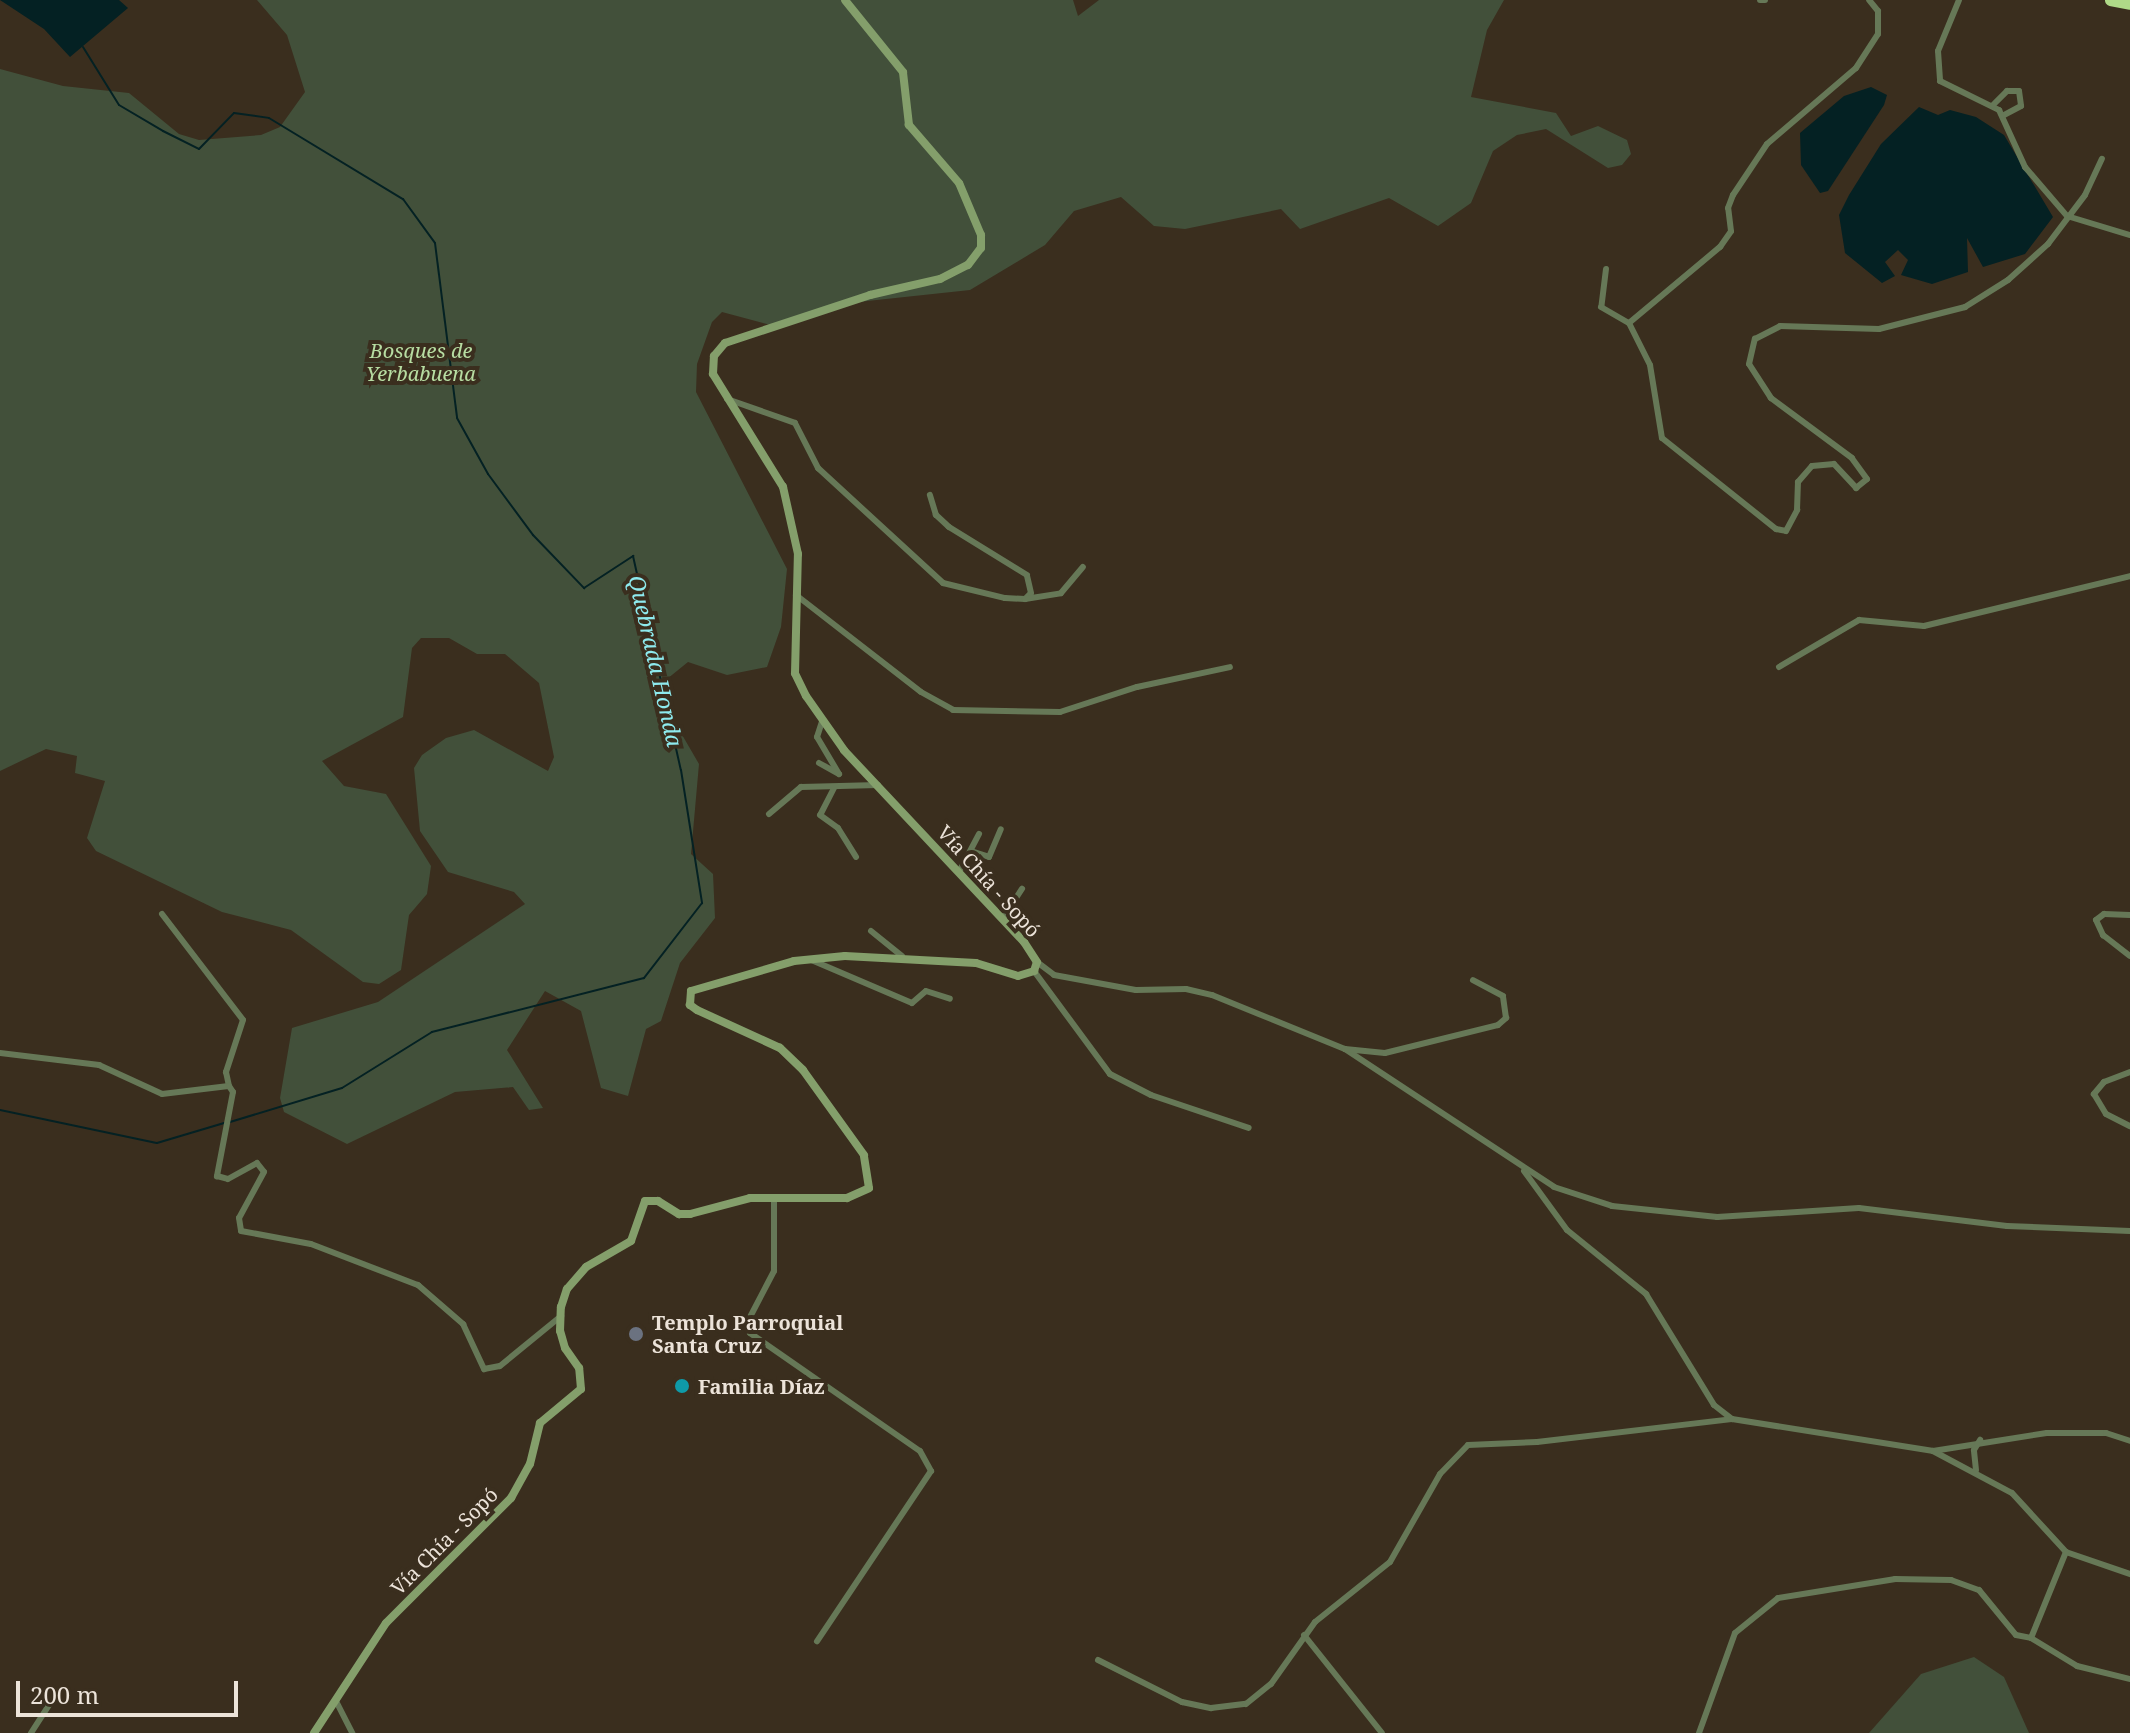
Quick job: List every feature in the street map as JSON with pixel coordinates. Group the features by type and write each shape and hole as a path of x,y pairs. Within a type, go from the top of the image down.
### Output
{"highway":[{"path":"2110,0 2130,4"}],"street":[{"name":"Vía Chía - Sopó","path":"314,1733 337,1703 361,1658 398,1609 511,1498 530,1464 540,1423 581,1389 583,1378 565,1348 561,1316 567,1289 586,1267 631,1241 645,1201 690,1214 774,1197 855,1196 869,1188 870,1172 803,1070 780,1048 697,1010 689,997 704,985 746,979 809,959 902,956 976,963 1018,976 1036,966 1003,918 822,722 795,673 793,593 796,534 783,487 765,452 723,398 713,374 714,356 725,343 870,295 940,279 968,265 981,248 981,235 959,183 909,125 903,72 845,0"},
{"path":"1629,323 1720,247 1731,231 1728,208 1733,195 1767,144 1787,121 1856,68 1878,34 1878,11 1869,0"},
{"path":"1959,0 1938,51 1936,72 1946,86 1993,105 2002,116 2032,178 2067,216 2130,235"},
{"path":"1993,105 2007,91 2019,91 2021,106 2002,116"},
{"path":"1606,269 1601,307 1629,323 1650,365 1662,438 1776,529 1786,531 1797,510 1798,482 1812,466 1834,464 1856,488 1867,479 1852,458 1787,413 1754,377 1749,364 1755,339 1780,326 1879,329 1965,307 2031,262 2085,195 2102,159"},
{"path":"723,398 795,423 818,468 878,518 933,576 958,588 1025,599 1061,593 1083,567"},
{"path":"930,495 936,515 949,527 1027,575 1031,593 1025,599"},
{"path":"1779,667 1859,620 1924,626 2130,576"},
{"path":"793,593 921,692 953,710 1060,712 1137,687 1230,667"},
{"path":"819,763 839,774 817,737 822,722"},
{"path":"769,814 801,787 878,785"},
{"path":"834,788 820,815 838,828 856,857"},
{"path":"971,851 989,857 1001,829"},
{"path":"959,872 979,834"},
{"path":"1003,918 1022,889"},
{"path":"162,914 243,1020 226,1072 233,1092 215,1167 222,1179 253,1163 263,1168 239,1218 245,1235 311,1244 418,1285 463,1324 484,1369 500,1366 561,1316"},
{"path":"2130,915 2104,914 2096,920 2103,935 2130,956"},
{"path":"871,931 902,956"},
{"path":"809,959 912,1003 926,991 950,999"},
{"path":"1036,966 1081,980 1212,995 1345,1049 1521,1167 1580,1197 1662,1214 1717,1217 1859,1208 2007,1226 2130,1231"},
{"path":"1036,966 1110,1074 1151,1095 1249,1128"},
{"path":"1345,1049 1385,1053 1498,1025 1506,1018 1503,996 1473,980"},
{"path":"0,1053 99,1065 162,1094 229,1086"},
{"path":"2130,1072 2104,1082 2094,1094 2099,1108 2130,1126"},
{"path":"1521,1167 1567,1230 1646,1294 1714,1405 1732,1419"},
{"path":"774,1197 774,1271 748,1321 750,1333 920,1451 931,1471 817,1641"},
{"path":"1098,1660 1182,1702 1229,1707 1246,1704 1271,1684 1304,1635 1390,1562 1440,1474 1468,1445 1537,1442 1732,1419 1933,1451 1976,1471 2012,1493 2066,1552 2130,1574"},
{"path":"1933,1451 1980,1440 2066,1432 2106,1433 2130,1441"},
{"path":"1976,1471 1974,1450 1980,1440"},
{"path":"2031,1638 2066,1552"},
{"path":"1699,1733 1735,1633 1759,1609 1789,1593 1919,1577 1951,1580 1979,1590 2016,1635 2031,1638 2077,1666 2130,1679"},
{"path":"1304,1635 1382,1733"},
{"path":"31,1733 56,1694"},
{"path":"337,1703 352,1733"}],"green space":[{"name":"Bosques de Yerbabuena","path":"257,0 1073,0 1078,16 1099,0 1504,0 1487,30 1471,97 1556,113 1571,136 1598,126 1627,140 1631,154 1622,165 1608,168 1546,129 1517,135 1493,151 1471,203 1438,226 1389,198 1300,229 1281,209 1185,229 1154,226 1121,197 1074,211 1045,245 970,290 830,305 778,327 722,312 712,322 697,364 696,392 787,569 781,627 767,667 727,675 688,662 667,679 670,714 699,764 691,854 713,874 715,918 680,963 661,1021 646,1029 628,1096 601,1088 581,1011 545,991 507,1050 543,1108 529,1110 513,1087 455,1092 347,1144 284,1112 280,1098 292,1028 378,1002 525,904 514,892 448,872 420,831 414,768 422,755 446,738 474,730 548,771 554,757 539,683 505,654 477,654 449,638 421,638 412,648 403,717 322,761 344,786 386,794 431,866 427,894 409,915 401,970 379,984 363,982 291,930 222,912 96,851 87,838 105,781 75,773 77,756 46,749 0,771 0,69 63,86 129,93 179,134 199,140 261,135 280,127 305,92 287,35"},
{"path":"1974,1657 2004,1677 2029,1733 1869,1733 1921,1674"}],"water":[{"path":"0,0 119,0 128,8 70,57 44,29"},
{"path":"1871,87 1887,95 1884,105 1828,191 1820,193 1801,165 1800,133 1844,96"},
{"path":"1919,107 1938,115 1950,110 1976,117 2004,135 2053,217 2025,254 1983,267 1967,238 1968,272 1932,284 1901,275 1908,260 1898,250 1885,262 1895,276 1882,283 1845,253 1839,215 1849,195 1881,144"}],"waterway":[{"name":"Quebrada Honda","path":"83,47 119,105 163,131 199,149 234,113 269,118 403,199 435,243 457,418 488,474 533,535 584,588 633,556 681,770 702,903 644,978 432,1032 342,1088 230,1122"},
{"name":"Quebrada Honda","path":"0,1110 157,1143 224,1123"}],"place":[{"name":"Templo Parroquial Santa Cruz","path":"636,1334"},
{"name":"Familia Díaz","path":"682,1386"}]}
